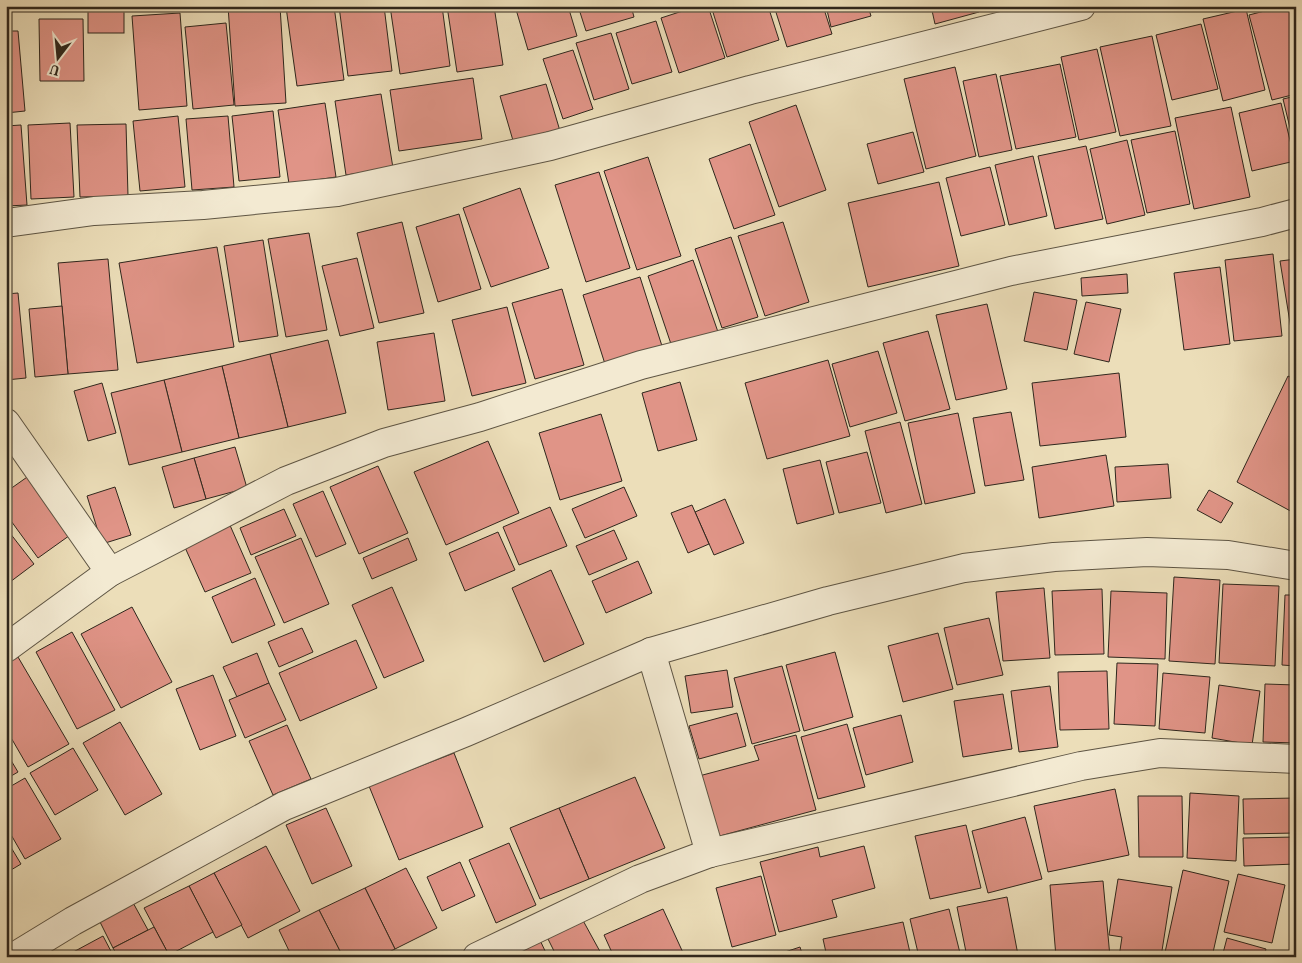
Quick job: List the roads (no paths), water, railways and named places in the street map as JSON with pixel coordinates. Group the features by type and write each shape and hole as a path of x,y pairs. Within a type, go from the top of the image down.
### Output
{"street":[{"path":"6,223 94,211 204,205 337,192 550,146 750,90 1080,6"},
{"path":"6,648 110,572 286,480 384,443 480,417 641,365 983,278 1262,222 1296,213"},
{"path":"6,423 110,572"},
{"path":"14,957 82,916 284,806 466,732 650,652 828,601 964,568 1054,557 1147,552 1228,555 1296,566"},
{"path":"650,652 710,853"},
{"path":"477,957 640,879 710,853 1072,768 1152,754 1296,759"}]}
